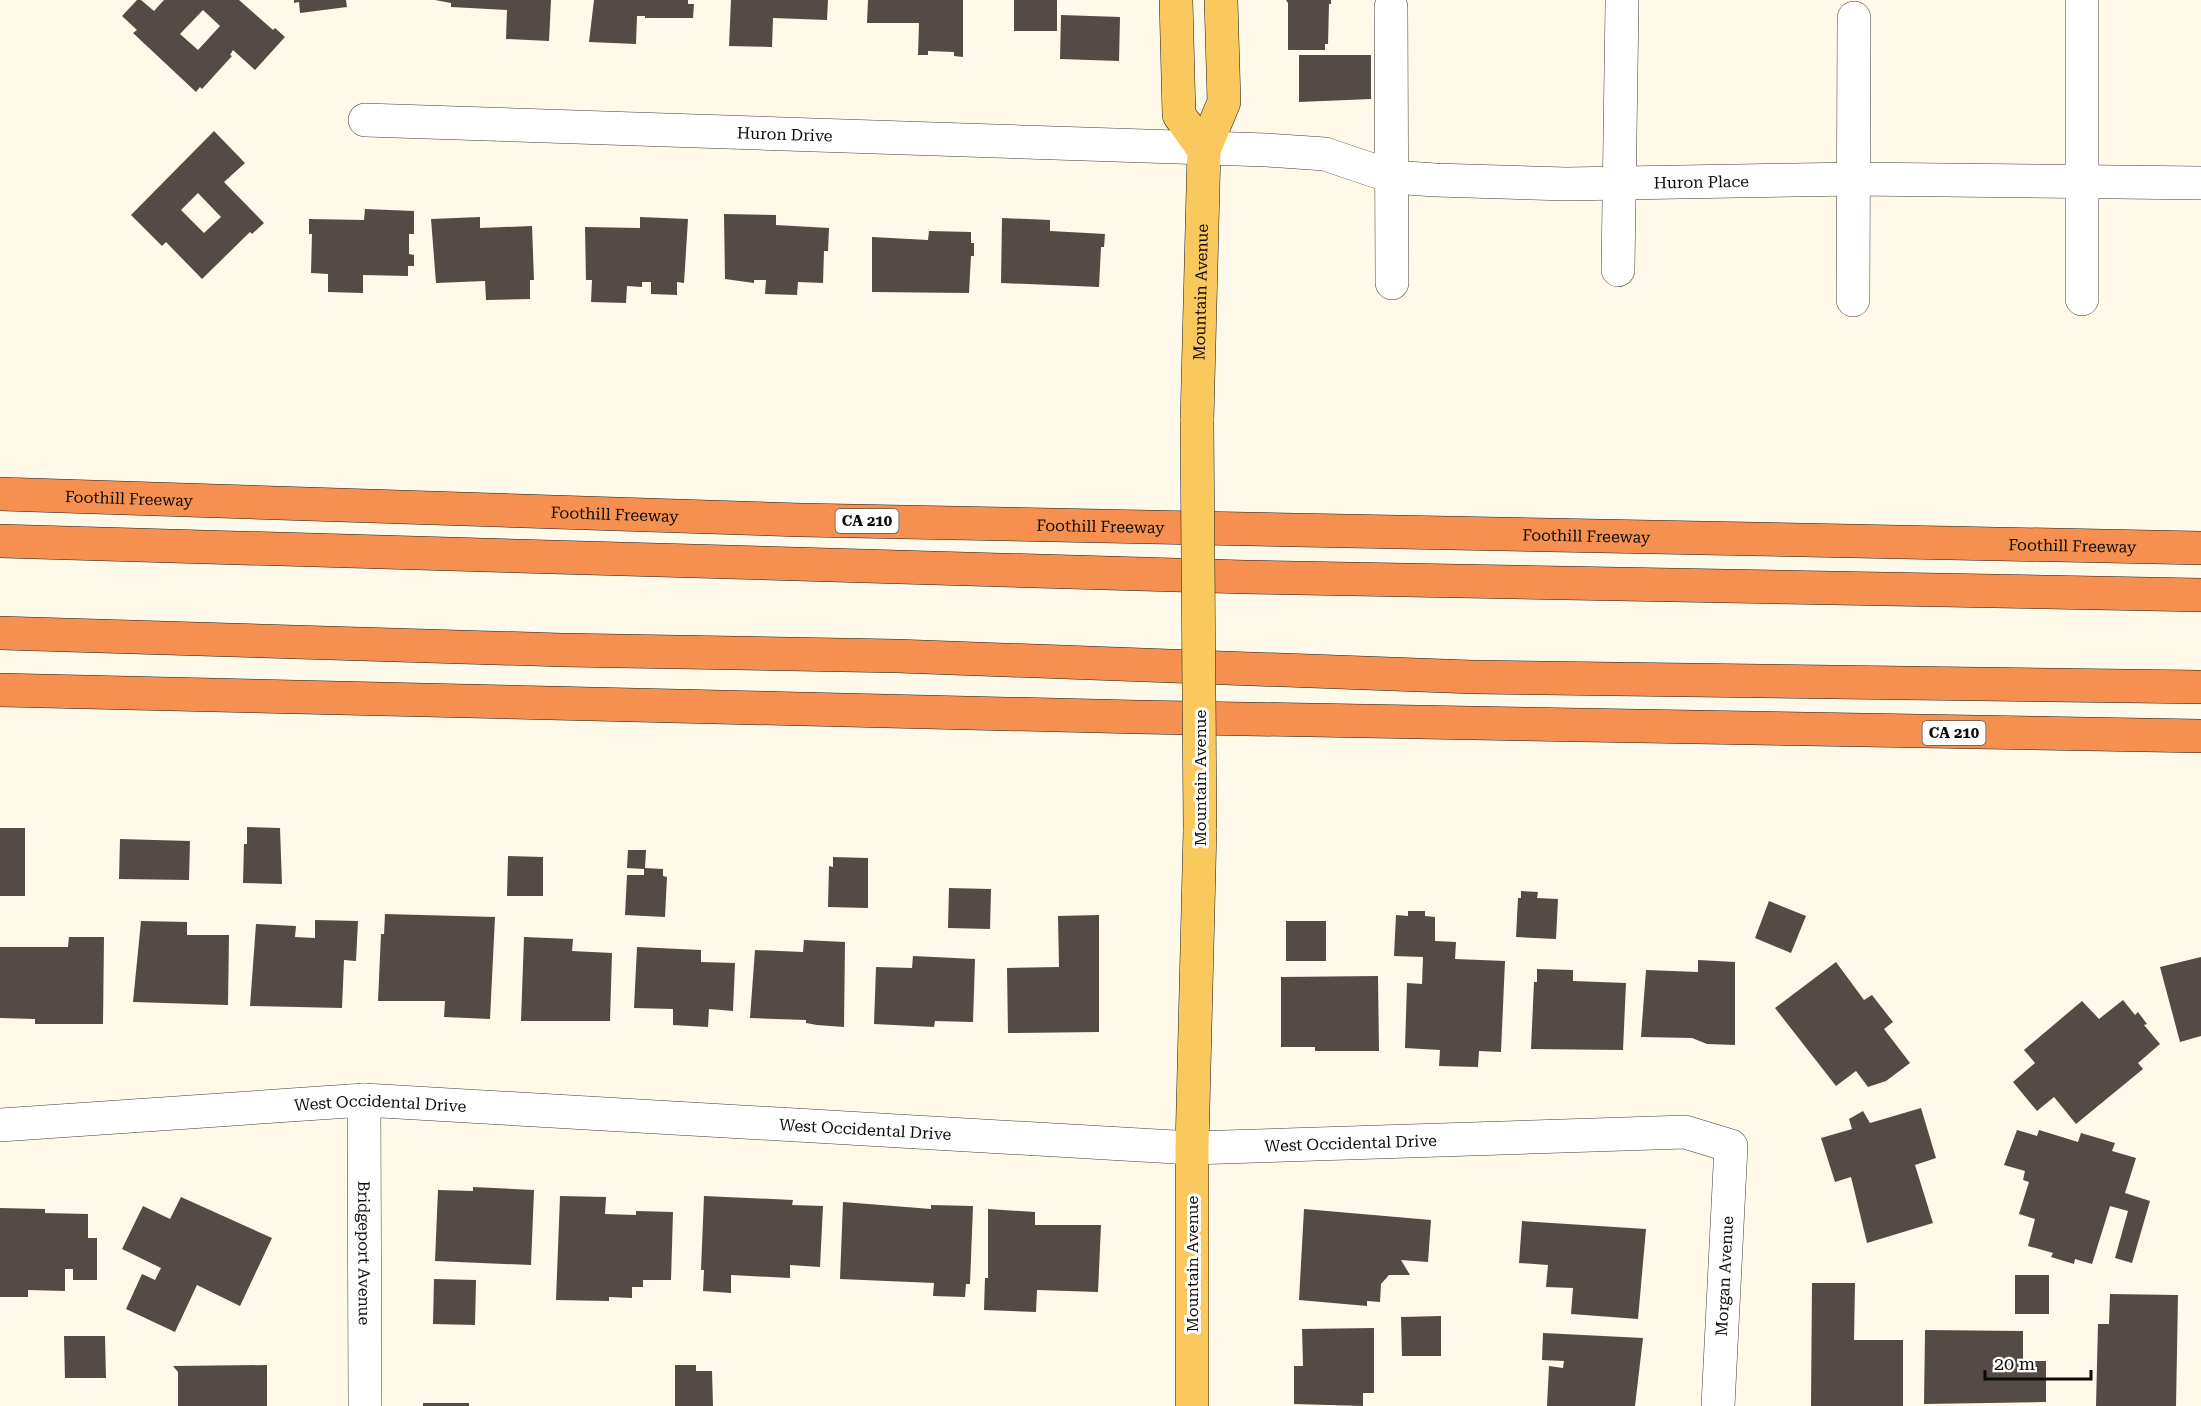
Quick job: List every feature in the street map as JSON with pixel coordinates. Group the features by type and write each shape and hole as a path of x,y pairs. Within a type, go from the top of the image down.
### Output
{"highway":[{"name":"Foothill Freeway","path":"0,494 801,520 2201,548"},
{"path":"0,541 1257,577 2201,595"},
{"path":"0,633 550,650 897,656 1473,677 2201,687"},
{"name":"CA 210","path":"0,690 1257,719 2201,736"}],"main road":[{"path":"1176,0 1179,116 1204,150"},
{"name":"Mountain Avenue","path":"1192,1406 1192,1148 1200,829 1197,420 1204,150 1224,102 1221,0"}],"street":[{"path":"2082,1 2082,299"},
{"path":"1618,270 1622,3"},
{"path":"1391,7 1392,283"},
{"path":"1853,300 1854,18"},
{"name":"Huron Drive","path":"364,120 1204,150"},
{"name":"Huron Place","path":"1204,150 1325,154 1393,177 1566,184 1855,179 2201,183"},
{"name":"West Occidental Drive","path":"0,1125 364,1100 1192,1148 1685,1132 1731,1146"},
{"name":"Bridgeport Avenue","path":"364,1100 365,1406"},
{"name":"Morgan Avenue","path":"1718,1406 1731,1146"}],"building":[{"path":"137,0 141,0 154,11 164,0 239,0 273,30 275,28 285,37 255,70 233,50 230,55 232,56 202,89 200,87 196,92 133,33 137,30 122,16","holes":["203,10 220,26 198,50 180,34"]},
{"path":"294,0 346,0 347,7 300,13 299,2 294,3"},
{"path":"435,0 551,0 549,41 506,39 507,10 451,7 451,3"},
{"path":"594,0 688,0 688,4 694,4 693,18 637,16 636,44 589,42"},
{"path":"731,0 828,0 827,20 773,18 772,47 729,46"},
{"path":"868,0 963,0 963,57 954,56 954,52 928,51 928,55 918,55 919,23 867,23"},
{"path":"1014,0 1057,0 1057,31 1014,31"},
{"path":"1286,0 1331,0 1328,44 1325,44 1325,50 1288,50 1288,3"},
{"path":"1061,15 1120,17 1119,61 1060,59"},
{"path":"1299,55 1371,55 1371,99 1299,102"},
{"path":"214,131 245,163 224,182 264,223 252,234 250,232 202,279 166,242 162,246 131,215","holes":["198,193 221,217 204,233 181,210"]},
{"path":"365,209 414,211 414,234 409,234 409,254 414,255 414,266 408,266 408,276 363,275 363,293 328,292 328,274 311,273 312,234 309,234 309,219 364,220"},
{"path":"724,214 776,215 776,225 829,228 828,251 824,251 823,283 798,282 797,295 765,294 766,280 754,280 754,283 725,279"},
{"path":"480,217 480,228 532,226 534,280 530,280 530,299 486,300 485,281 436,283 431,219"},
{"path":"640,217 688,219 684,283 677,282 677,295 651,294 651,282 642,282 642,287 627,286 626,303 591,302 592,280 586,280 585,227 640,228"},
{"path":"1002,218 1050,220 1050,231 1105,234 1104,247 1101,247 1099,287 1001,283"},
{"path":"929,231 971,232 974,256 971,256 969,293 872,292 872,237 928,240"},
{"path":"247,827 280,828 282,884 243,883"},
{"path":"0,828 25,828 25,896 0,896"},
{"path":"120,839 190,841 189,880 119,879"},
{"path":"628,850 646,850 645,868 663,869 663,876 667,877 665,917 625,915 627,875 644,875 644,869 627,868"},
{"path":"508,856 543,857 543,896 507,896"},
{"path":"833,857 868,858 868,908 828,907 829,866 833,867"},
{"path":"949,888 991,889 990,929 948,928"},
{"path":"1521,891 1538,892 1537,898 1558,899 1556,939 1516,937 1518,898 1521,898"},
{"path":"1769,901 1806,916 1791,953 1755,938"},
{"path":"1408,911 1425,911 1425,916 1435,917 1435,941 1456,942 1455,959 1505,961 1501,1052 1479,1051 1478,1067 1439,1066 1440,1050 1405,1048 1407,983 1422,984 1423,957 1394,956 1396,915 1408,916"},
{"path":"385,914 495,917 490,1019 444,1017 445,1001 378,1001 381,934 384,934"},
{"path":"1099,915 1099,1032 1008,1033 1007,968 1059,967 1058,916"},
{"path":"315,920 358,921 356,961 344,960 342,1008 250,1006 256,924 296,926 295,937 315,938"},
{"path":"141,921 187,922 187,935 229,935 228,1005 133,1002"},
{"path":"1286,921 1326,921 1326,961 1286,961"},
{"path":"69,937 104,937 103,1024 35,1024 35,1019 0,1018 0,947 68,947"},
{"path":"524,937 573,939 572,951 612,953 610,1021 521,1021"},
{"path":"804,940 845,942 844,1027 806,1023 806,1020 750,1018 755,950 803,952"},
{"path":"637,947 701,950 701,962 735,963 733,1011 709,1009 708,1027 673,1025 673,1009 634,1008"},
{"path":"913,956 975,959 973,1022 935,1021 934,1027 874,1024 876,967 912,968"},
{"path":"2201,957 2201,1036 2180,1042 2160,967"},
{"path":"1698,960 1735,962 1735,1045 1707,1044 1692,1038 1641,1037 1646,970 1698,972"},
{"path":"1836,962 1864,1000 1872,995 1893,1022 1884,1029 1910,1063 1886,1081 1868,1087 1856,1071 1836,1086 1775,1008"},
{"path":"1537,969 1573,970 1573,981 1626,983 1623,1050 1531,1049 1534,982 1537,982"},
{"path":"1378,976 1379,1051 1315,1051 1315,1047 1281,1047 1281,977"},
{"path":"2123,1000 2135,1015 2138,1012 2147,1024 2144,1025 2160,1044 2138,1063 2143,1069 2076,1124 2054,1097 2037,1111 2013,1082 2035,1063 2024,1050 2082,1001 2099,1019"},
{"path":"1921,1108 1936,1158 1915,1165 1933,1223 1867,1243 1851,1177 1835,1182 1821,1138 1852,1129 1849,1119 1863,1111 1870,1123"},
{"path":"2017,1130 2037,1136 2039,1130 2078,1142 2081,1133 2115,1143 2112,1151 2136,1158 2125,1193 2150,1201 2132,1263 2115,1258 2128,1211 2110,1206 2092,1264 2075,1259 2074,1264 2051,1257 2053,1253 2028,1246 2035,1219 2019,1214 2029,1182 2023,1180 2025,1171 2004,1165"},
{"path":"473,1187 534,1190 531,1265 435,1261 438,1190 473,1191"},
{"path":"560,1196 606,1197 605,1214 636,1215 636,1211 673,1212 671,1280 643,1280 643,1287 632,1287 632,1298 609,1297 609,1301 556,1300"},
{"path":"704,1196 793,1200 792,1205 823,1206 820,1267 790,1265 790,1278 731,1275 731,1293 703,1291 704,1270 701,1270"},
{"path":"181,1197 272,1238 240,1306 197,1285 175,1332 126,1309 142,1274 155,1280 161,1268 122,1249 143,1206 170,1219"},
{"path":"843,1202 931,1209 931,1205 973,1206 970,1284 966,1284 965,1297 933,1296 934,1283 840,1279"},
{"path":"0,1208 45,1209 45,1213 88,1214 88,1238 97,1238 97,1280 73,1280 73,1269 65,1269 65,1291 28,1290 28,1297 0,1297"},
{"path":"988,1209 1035,1212 1035,1225 1101,1225 1098,1292 1037,1290 1036,1312 984,1310 985,1278 988,1278"},
{"path":"1304,1209 1431,1220 1428,1262 1401,1260 1410,1275 1389,1275 1381,1284 1380,1302 1367,1301 1367,1306 1299,1300"},
{"path":"1522,1221 1646,1229 1638,1319 1571,1314 1573,1288 1546,1287 1548,1265 1519,1263"},
{"path":"2015,1275 2049,1275 2049,1314 2015,1314"},
{"path":"434,1279 476,1280 475,1325 433,1324"},
{"path":"1812,1283 1855,1283 1854,1340 1903,1340 1903,1406 1811,1406"},
{"path":"2110,1294 2178,1295 2176,1406 2096,1406 2098,1324 2109,1324"},
{"path":"1441,1316 1441,1356 1402,1356 1401,1317"},
{"path":"1374,1328 1374,1393 1363,1393 1363,1406 1294,1404 1294,1366 1303,1366 1302,1329"},
{"path":"1925,1330 2023,1331 2023,1361 2046,1361 2046,1402 1924,1404"},
{"path":"1543,1333 1643,1338 1635,1406 1547,1406 1549,1366 1563,1368 1564,1361 1542,1360"},
{"path":"64,1336 105,1336 106,1378 65,1378"},
{"path":"267,1365 267,1406 178,1406 178,1372 173,1366"},
{"path":"675,1365 696,1365 696,1371 712,1371 713,1406 675,1406"},
{"path":"423,1403 469,1403 469,1406 423,1406"}]}
